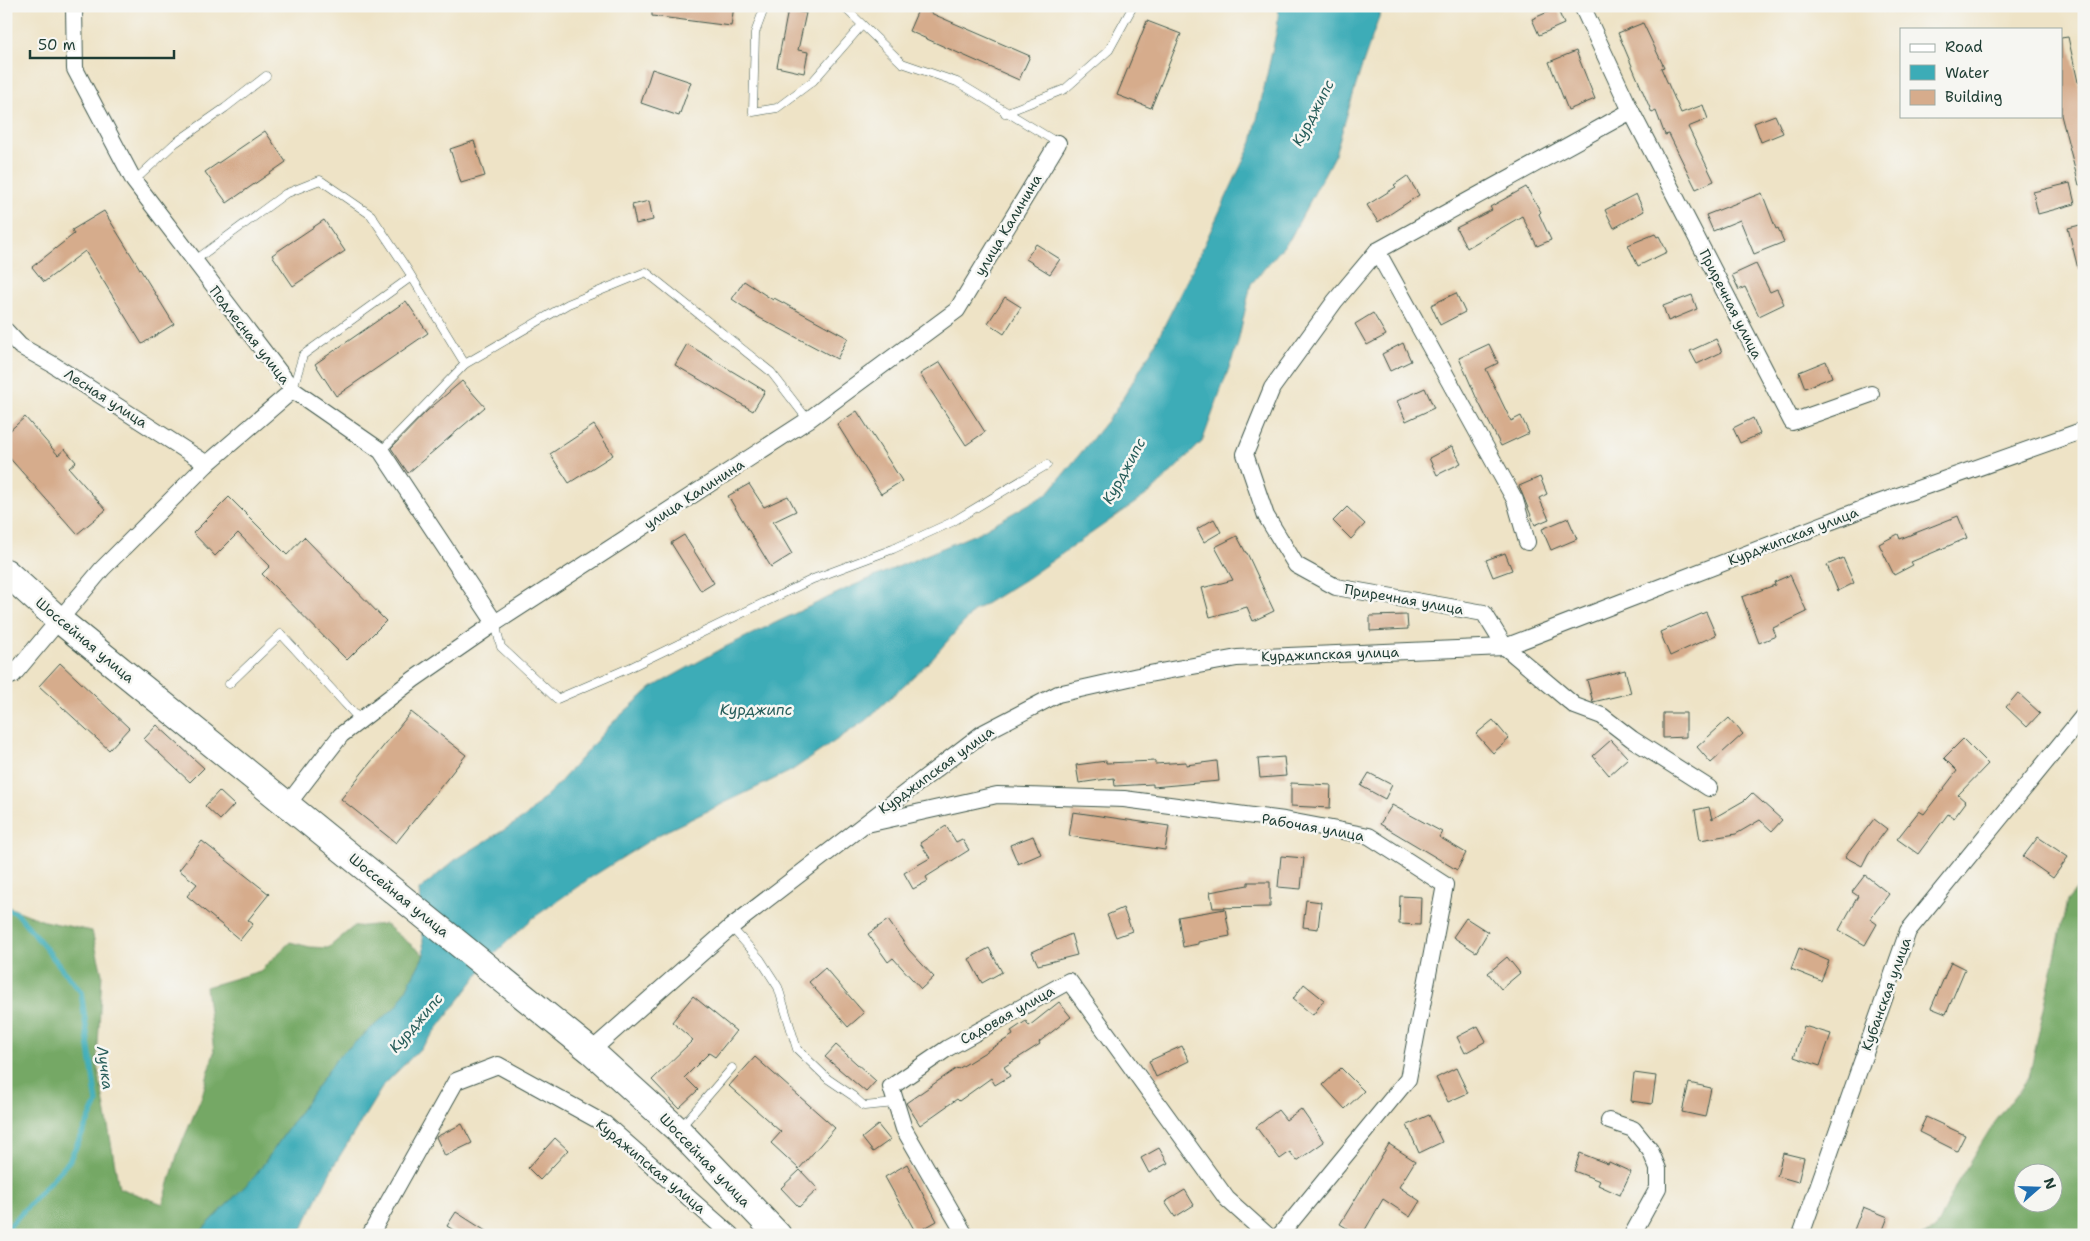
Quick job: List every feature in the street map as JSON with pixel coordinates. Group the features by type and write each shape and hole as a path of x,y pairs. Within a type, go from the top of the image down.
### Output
{"main road":[{"name":"Шоссейная улица","path":"6,572 58,619 591,1051 678,1130 778,1235"}],"street":[{"name":"Подлесная улица","path":"74,6 75,69 134,181 293,390 381,451 495,622"},
{"name":"Приречная улица","path":"1582,6 1631,111 1792,422 1871,394"},
{"name":"Приречная улица","path":"1505,647 1484,613 1336,587 1296,565 1266,516 1244,454 1272,388 1335,301 1377,251 1631,111"},
{"name":"улица Калинина","path":"287,805 341,735 414,678 495,622 808,420 957,310 1058,143"},
{"path":"1377,251 1515,500 1527,542"},
{"name":"Лесная улица","path":"6,331 20,346 52,364 207,464"},
{"path":"6,678 13,675 58,619 102,569 207,464 293,390"},
{"name":"Курджипская улица","path":"591,1051 731,927 862,825 983,733 1058,694 1138,676 1237,658 1505,647 1881,502 2084,430"},
{"path":"1505,647 1575,706 1602,716 1632,739 1709,788"},
{"name":"Кубанская улица","path":"1800,1233 1908,932 2084,715"},
{"name":"Рабочая улица","path":"862,825 997,795 1124,800 1284,820 1369,836 1445,885 1408,1079 1280,1235"},
{"name":"Садовая улица","path":"965,1235 904,1129 891,1087 948,1048 1069,980 1227,1199 1267,1235"},
{"name":"Курджипская улица","path":"370,1235 456,1081 498,1065 605,1124 731,1235"},
{"path":"1609,1121 1633,1129 1650,1150 1658,1169 1658,1188 1632,1235"}],"lane":[{"path":"765,6 755,33 753,112 777,108 813,81 862,25"},
{"path":"843,6 902,63 957,82 1058,143"},
{"path":"852,6 855,17"},
{"path":"1006,113 1066,89 1110,50 1132,8"},
{"path":"134,181 175,144 266,76"},
{"path":"193,261 286,194 320,180 371,215 465,364"},
{"path":"381,451 465,364 568,304 646,272 771,372 808,420"},
{"path":"293,390 303,356 411,276"},
{"path":"495,622 501,647 557,699 629,668 813,579 893,549 952,522 1047,465"},
{"path":"229,684 281,634 360,720"},
{"path":"731,927 760,958 778,987 798,1049 828,1079 864,1106 896,1102"},
{"path":"678,1130 732,1068"}],"green space":[{"path":"2084,880 2084,1235 1922,1235 1935,1230 1957,1183 1992,1126 2029,1078 2067,901"},
{"path":"6,906 44,921 92,931 102,974 97,1063 119,1188 163,1204 178,1152 202,1096 214,1052 206,987 260,971 290,942 310,947 328,948 353,927 385,924 424,955 398,1005 337,1058 256,1175 197,1235 6,1235"}],"water":[{"name":"Курджипс","path":"1279,6 1383,6 1335,154 1290,239 1251,284 1237,346 1202,442 1152,491 1026,579 974,611 928,663 866,720 791,771 660,834 590,878 533,918 494,954 427,1042 383,1086 333,1167 299,1235 197,1235 256,1175 337,1058 398,1005 424,955 419,890 455,860 525,817 560,782 612,723 651,688 725,647 850,587 978,533 1048,493 1115,411 1154,346 1196,262 1252,142 1277,29"}],"building":[{"path":"652,6 734,6 731,26 652,16"},
{"path":"919,8 1030,56 1019,80 909,31"},
{"path":"1557,8 1564,24 1539,35 1532,19"},
{"path":"788,10 806,13 798,50 808,52 804,73 777,67"},
{"path":"1147,21 1181,34 1151,108 1117,95"},
{"path":"1643,23 1664,67 1661,68 1681,113 1703,105 1708,119 1688,127 1714,181 1696,189 1669,134 1665,135 1656,111 1652,113 1618,33"},
{"path":"2068,37 2084,109 2084,184 2079,185 2062,118 2062,38"},
{"path":"1576,51 1595,99 1568,110 1549,62"},
{"path":"652,69 691,82 679,116 641,103"},
{"path":"1775,115 1783,133 1761,142 1754,123"},
{"path":"265,131 286,162 227,203 205,172"},
{"path":"474,141 485,176 461,183 450,149"},
{"path":"1407,176 1419,195 1378,222 1367,205 1396,187 1394,185"},
{"path":"2070,183 2075,204 2038,214 2033,192"},
{"path":"1526,187 1541,212 1539,214 1551,240 1537,246 1522,216 1467,248 1456,228 1492,210 1490,207"},
{"path":"1762,193 1776,229 1778,228 1784,242 1754,254 1740,220 1713,231 1706,215"},
{"path":"1636,194 1644,211 1614,228 1605,210"},
{"path":"649,201 653,220 636,224 632,205"},
{"path":"104,211 174,324 142,344 85,251 44,282 32,267 74,234 72,230"},
{"path":"324,220 345,251 293,286 272,255"},
{"path":"2084,224 2084,269 2078,269 2068,228"},
{"path":"1655,234 1657,237 1659,236 1667,252 1638,266 1628,245"},
{"path":"1036,244 1060,259 1050,274 1026,259"},
{"path":"1756,264 1770,292 1777,289 1784,304 1759,316 1745,287 1739,290 1732,275"},
{"path":"744,281 773,300 774,298 848,338 837,359 758,317 732,299"},
{"path":"1456,293 1465,312 1440,325 1431,305"},
{"path":"1692,295 1697,309 1668,321 1663,306"},
{"path":"1005,297 1021,307 1004,334 988,323"},
{"path":"406,301 428,333 336,396 315,364"},
{"path":"1373,313 1386,335 1367,345 1355,324"},
{"path":"1716,339 1722,352 1697,364 1690,351"},
{"path":"1403,343 1411,361 1390,371 1382,354"},
{"path":"687,344 765,391 753,411 675,365"},
{"path":"1489,344 1498,363 1486,369 1511,421 1521,416 1529,433 1501,446 1459,358"},
{"path":"1826,361 1832,377 1805,388 1799,372"},
{"path":"940,362 985,432 966,445 920,374"},
{"path":"462,381 485,407 408,473 391,448 427,411"},
{"path":"1425,388 1434,408 1406,421 1397,401"},
{"path":"857,411 902,481 881,494 837,424"},
{"path":"25,417 58,455 65,449 76,462 69,468 106,510 77,534 6,454 6,434"},
{"path":"1753,418 1760,434 1740,443 1733,428"},
{"path":"594,425 613,455 569,483 550,454"},
{"path":"1452,446 1461,463 1437,475 1429,458"},
{"path":"1540,477 1547,494 1539,498 1549,519 1535,525 1519,486"},
{"path":"749,484 764,507 788,496 796,511 773,522 792,554 771,567 728,496"},
{"path":"229,497 287,555 304,537 386,621 347,660 262,574 270,566 238,533 215,556 193,533"},
{"path":"1347,507 1365,524 1351,539 1333,521"},
{"path":"1958,516 1967,538 1911,562 1913,565 1894,575 1879,544 1898,534 1900,539"},
{"path":"1568,518 1577,539 1551,550 1542,529"},
{"path":"1214,519 1221,532 1204,542 1197,529"},
{"path":"684,535 714,583 701,591 671,543"},
{"path":"1237,536 1274,611 1253,621 1247,607 1210,617 1202,588 1233,580 1215,547"},
{"path":"1505,553 1512,570 1493,577 1486,560"},
{"path":"1843,558 1854,583 1838,591 1827,565"},
{"path":"1790,575 1807,612 1773,628 1776,636 1759,643 1742,597 1775,585 1774,582"},
{"path":"1706,612 1716,635 1670,656 1660,632"},
{"path":"1407,615 1408,629 1370,631 1370,616"},
{"path":"60,663 129,728 109,750 39,686"},
{"path":"1625,670 1631,693 1593,702 1587,680"},
{"path":"2018,693 2040,713 2027,727 2006,707"},
{"path":"411,712 466,755 396,843 341,799"},
{"path":"1663,713 1686,713 1686,737 1663,738"},
{"path":"1729,718 1743,734 1711,763 1697,747"},
{"path":"1493,720 1509,739 1493,753 1476,734"},
{"path":"157,725 204,768 190,782 144,739"},
{"path":"1963,739 1988,764 1958,795 1966,802 1954,818 1948,814 1918,854 1897,839 1919,811 1924,814 1957,771 1944,758"},
{"path":"1611,740 1628,758 1609,775 1593,756"},
{"path":"1284,757 1286,776 1260,778 1258,759"},
{"path":"1106,761 1106,763 1155,761 1155,764 1186,762 1186,765 1217,761 1219,781 1153,787 1153,784 1115,786 1114,778 1079,783 1076,765"},
{"path":"1369,773 1392,785 1385,799 1361,786"},
{"path":"1291,783 1331,785 1330,808 1291,806"},
{"path":"219,791 234,805 220,820 205,806"},
{"path":"1752,793 1782,820 1772,831 1760,820 1736,834 1700,840 1695,810 1709,807 1712,819 1745,800"},
{"path":"1392,805 1442,832 1439,837 1466,853 1457,870 1380,824"},
{"path":"1073,812 1169,826 1165,850 1069,836"},
{"path":"1874,819 1887,829 1868,854 1862,866 1845,857"},
{"path":"946,826 956,842 962,839 969,850 926,877 928,881 913,889 904,873 930,858 920,843"},
{"path":"1033,836 1041,854 1018,864 1010,845"},
{"path":"2038,837 2068,857 2053,878 2023,857"},
{"path":"202,841 269,894 248,920 253,924 240,940 187,896 197,884 179,870"},
{"path":"1281,856 1304,858 1301,889 1278,887"},
{"path":"1865,875 1889,894 1870,919 1877,924 1865,945 1839,930 1858,896 1852,892"},
{"path":"1248,882 1270,882 1270,907 1213,908 1210,892 1248,885"},
{"path":"1400,896 1421,897 1420,925 1399,924"},
{"path":"1306,900 1321,902 1318,929 1303,927"},
{"path":"1123,908 1132,931 1116,937 1107,915"},
{"path":"1225,909 1230,936 1183,947 1178,917"},
{"path":"1466,918 1488,932 1476,952 1453,937"},
{"path":"888,920 909,950 934,977 921,989 893,958 888,962 868,934"},
{"path":"1071,934 1077,955 1038,965 1032,952"},
{"path":"989,948 1002,972 982,983 969,959"},
{"path":"1799,948 1829,961 1821,981 1791,969"},
{"path":"1507,957 1520,973 1501,989 1488,973"},
{"path":"1951,962 1965,969 1946,1014 1931,1008"},
{"path":"825,968 864,1013 848,1027 809,982"},
{"path":"1304,984 1324,1000 1313,1015 1293,999"},
{"path":"693,996 736,1031 715,1057 709,1053 685,1077 698,1090 679,1108 652,1080 693,1040 672,1022"},
{"path":"1059,1002 1071,1017 1039,1042 1040,1044 1004,1067 1010,1076 995,1085 991,1078 959,1101 957,1099 920,1125 906,1103 957,1068 1013,1035 1011,1031 1026,1021 1029,1026"},
{"path":"1478,1026 1486,1041 1465,1053 1457,1037"},
{"path":"1804,1026 1831,1034 1820,1066 1794,1057"},
{"path":"836,1045 876,1081 866,1092 825,1057"},
{"path":"1182,1046 1189,1061 1156,1077 1149,1061"},
{"path":"755,1057 835,1128 799,1169 771,1143 781,1132 729,1086"},
{"path":"1341,1068 1364,1091 1345,1109 1323,1085"},
{"path":"1456,1068 1468,1093 1448,1102 1436,1078"},
{"path":"1634,1073 1656,1076 1652,1104 1631,1101"},
{"path":"1689,1083 1711,1088 1705,1117 1682,1112"},
{"path":"1301,1109 1324,1142 1297,1161 1290,1152 1280,1159 1256,1127 1278,1110 1286,1120"},
{"path":"1429,1115 1442,1142 1419,1153 1407,1125"},
{"path":"1926,1117 1965,1135 1957,1151 1919,1132"},
{"path":"462,1124 472,1143 445,1156 436,1137"},
{"path":"878,1125 890,1140 873,1152 862,1138"},
{"path":"555,1138 568,1150 540,1180 528,1168"},
{"path":"1389,1144 1415,1161 1399,1187 1420,1201 1410,1217 1383,1199 1362,1235 1358,1235 1340,1224"},
{"path":"1159,1148 1168,1163 1149,1173 1141,1158"},
{"path":"1580,1153 1608,1164 1609,1162 1631,1172 1620,1195 1598,1185 1600,1181 1574,1171"},
{"path":"1783,1153 1804,1158 1798,1182 1777,1176"},
{"path":"907,1164 937,1221 916,1233 885,1177"},
{"path":"800,1170 818,1189 799,1207 781,1188"},
{"path":"1185,1190 1194,1205 1175,1217 1165,1202"},
{"path":"1863,1207 1888,1217 1881,1235 1852,1235"},
{"path":"456,1212 492,1235 461,1235 447,1226"}],"waterway":[{"name":"Лучка","path":"6,909 17,913 81,992 97,1103 69,1161 6,1230"}]}
